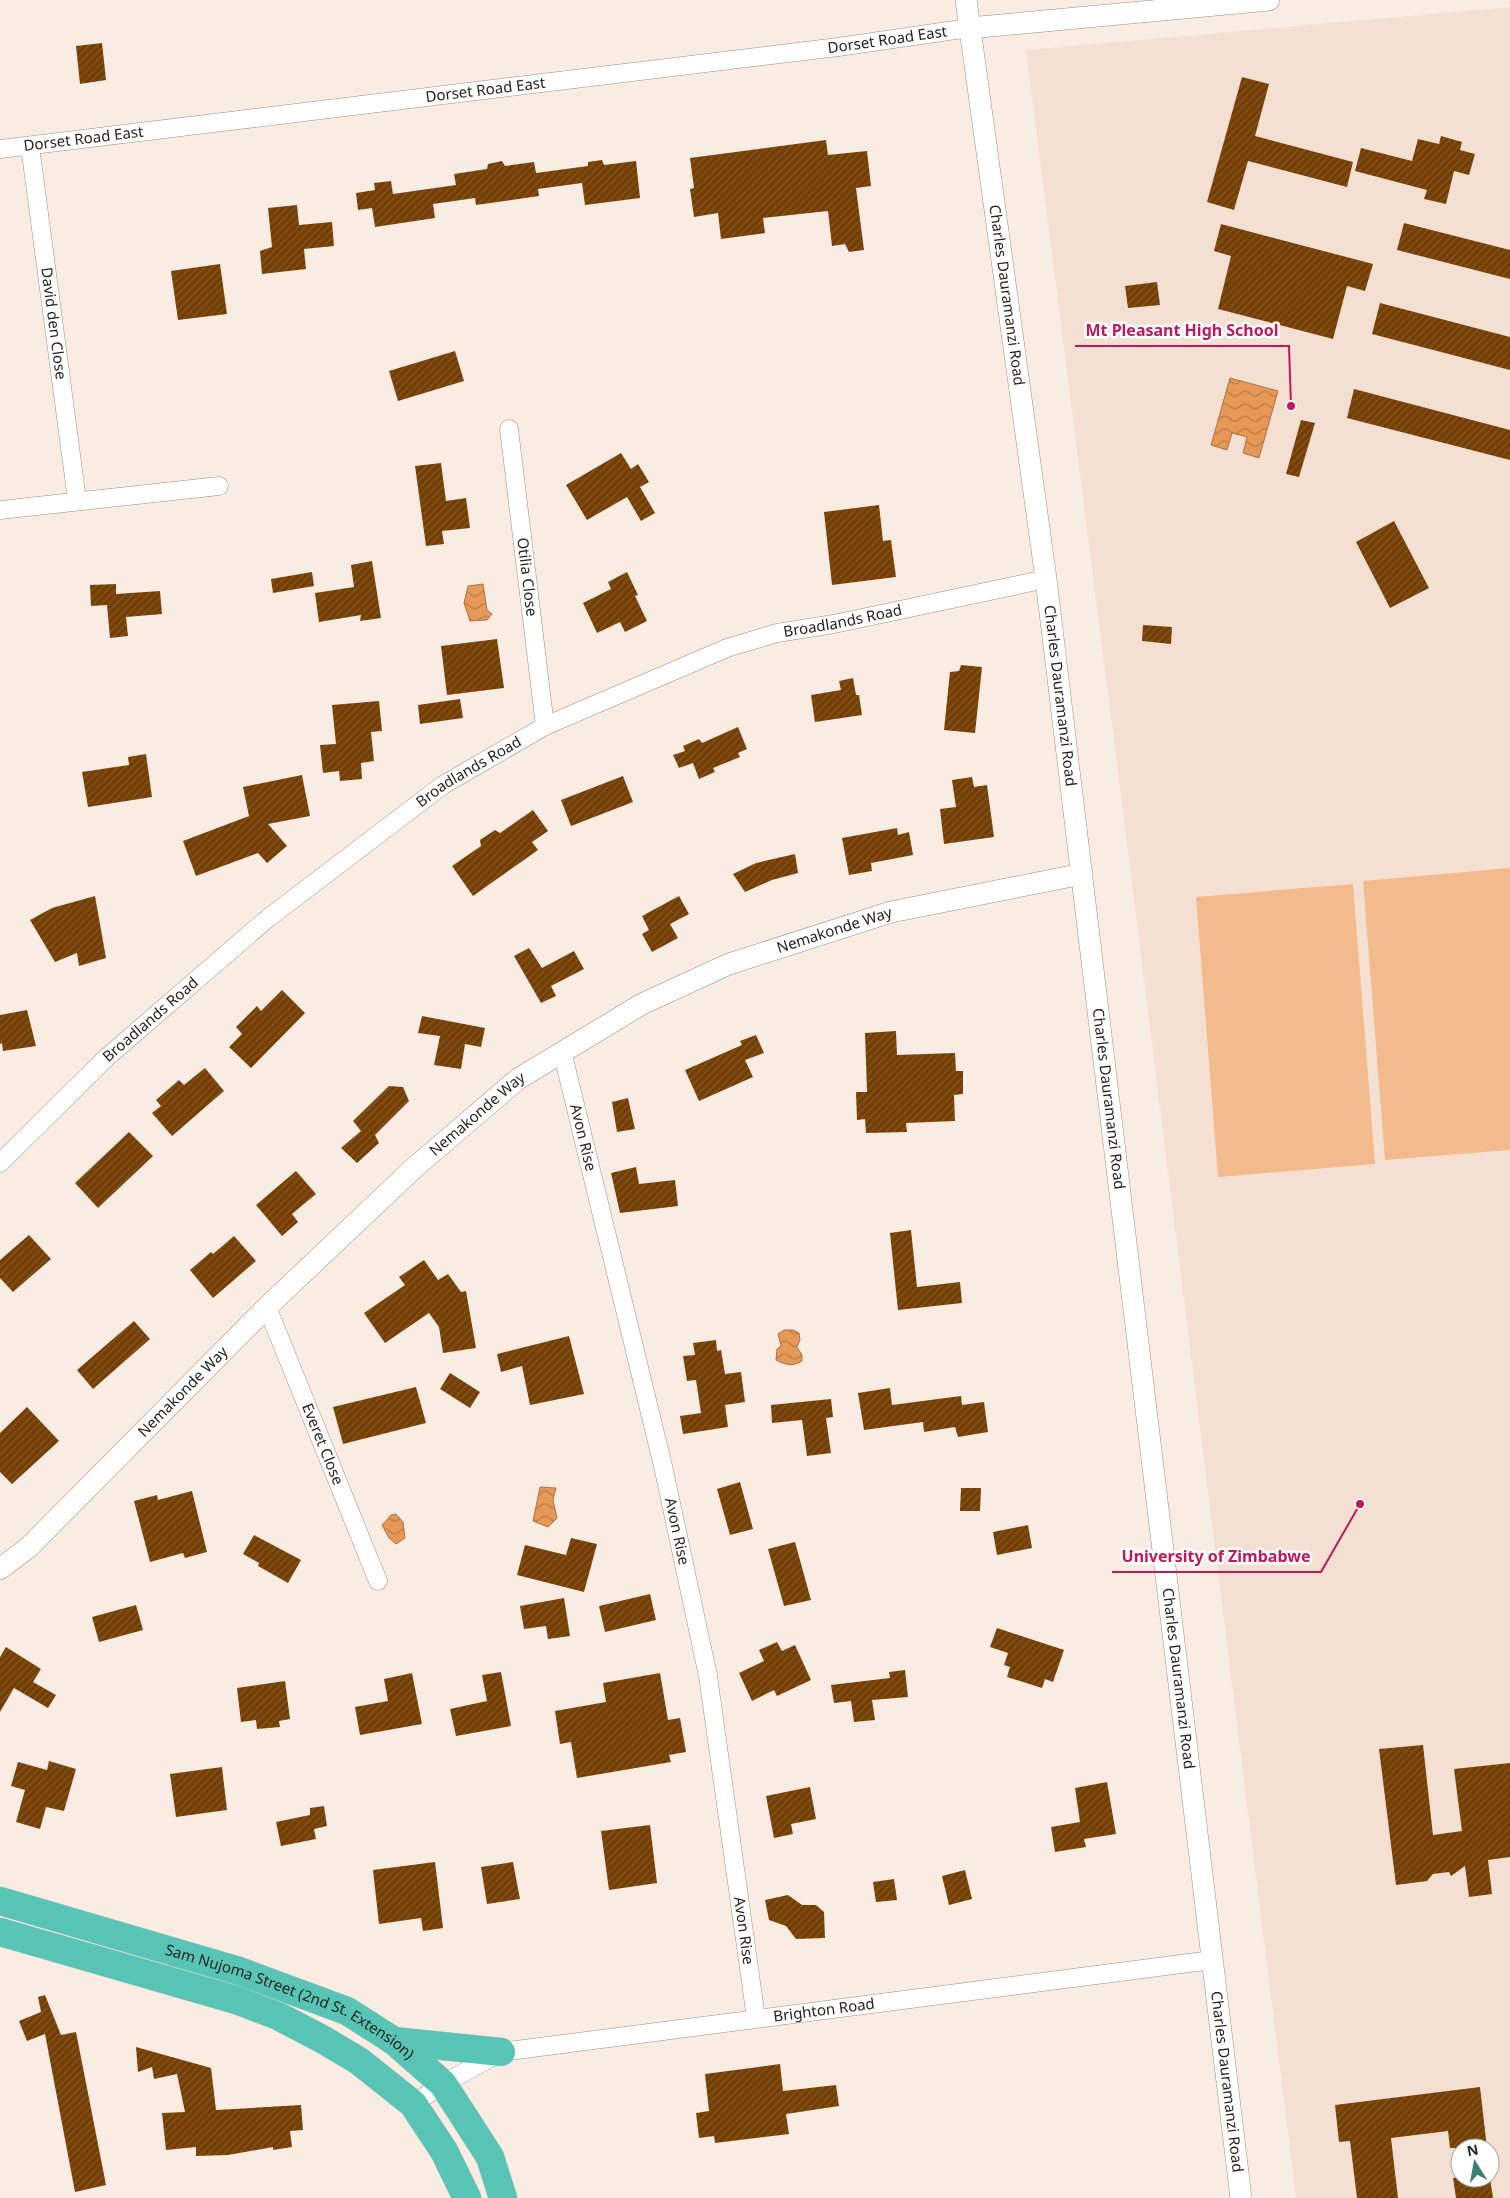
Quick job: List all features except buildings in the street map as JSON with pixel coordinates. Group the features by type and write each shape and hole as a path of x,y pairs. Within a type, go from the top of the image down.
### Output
{"highway":[{"name":"Sam Nujoma Street (2nd St. Extension)","path":"0,1900 277,1984 347,2011 394,2041 443,2084 490,2157 502,2198"},
{"name":"Sam Nujoma Street (2nd St. Extension)","path":"0,1932 236,2000 278,2016 359,2060 413,2104 444,2151 467,2198"},
{"path":"394,2041 500,2052"}],"street":[{"name":"Charles Dauramanzi Road","path":"966,0 1046,579 1241,2198"},
{"path":"969,28 1269,0"},
{"name":"Dorset Road East","path":"0,149 838,47 969,28"},
{"name":"David den Close","path":"30,146 77,500"},
{"name":"Otilia Close","path":"509,429 545,726"},
{"path":"0,510 77,500 219,486"},
{"name":"Broadlands Road","path":"0,1164 106,1058 267,920 443,785 545,726 727,648 777,633 834,624 1046,579"},
{"name":"Nemakonde Way","path":"0,1569 30,1547 267,1307 414,1168 518,1079 642,1004 729,964 891,912 1082,874"},
{"name":"Avon Rise","path":"562,1051 663,1466 708,1676 756,2018"},
{"name":"Everet Close","path":"267,1307 378,1581"},
{"name":"Brighton Road","path":"413,2104 443,2084 500,2052 1212,1960"}],"shaded area":[{"path":"1510,7 1510,2198 1296,2198 1026,50"},
{"path":"1510,868 1510,1150 1385,1160 1363,881"},
{"path":"1353,884 1375,1164 1218,1177 1196,897"}],"water":[{"path":"1230,378 1278,391 1259,458 1243,453 1247,437 1232,433 1227,450 1211,445"},
{"path":"483,584 487,610 492,614 487,620 470,621 464,603 468,586"},
{"path":"784,1330 793,1330 799,1333 800,1340 797,1347 802,1355 802,1361 798,1363 789,1365 776,1360 777,1349 781,1346 778,1334"},
{"path":"540,1487 556,1488 553,1500 557,1518 548,1527 533,1521"},
{"path":"396,1514 403,1522 405,1538 396,1544 389,1538 382,1525 391,1515"}],"place":[{"name":"Mt Pleasant High School","path":"1291,406"},
{"name":"University of Zimbabwe","path":"1360,1504"}]}
